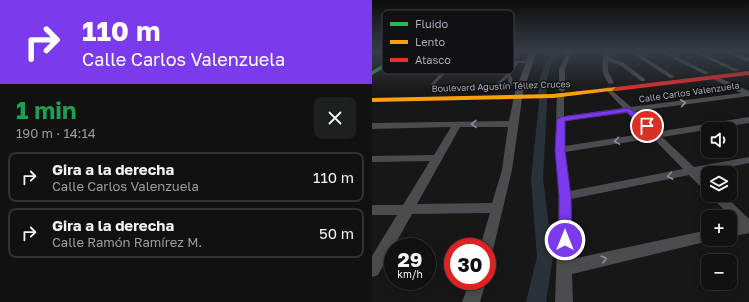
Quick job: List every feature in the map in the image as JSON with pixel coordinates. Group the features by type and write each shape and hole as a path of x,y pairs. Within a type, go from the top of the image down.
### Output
{"street":[{"path":"490,238 507,170 518,94 529,65"},
{"path":"564,65 557,93 561,119 560,150 565,196 566,268 564,302"},
{"path":"605,65 604,73 609,86 629,110 701,180"},
{"path":"623,65 643,80"},
{"path":"654,65 672,77"},
{"path":"690,65 749,94"},
{"path":"725,65 736,70"},
{"path":"372,73 382,67"},
{"name":"Boulevard Agustín Téllez Cruces","path":"372,93 557,93 710,75 749,68"},
{"name":"Boulevard Agustín Téllez Cruces","path":"609,86 672,77 749,73"},
{"name":"Boulevard Agustín Téllez Cruces","path":"372,100 518,94"},
{"name":"Calle Carlos Valenzuela","path":"561,119 749,94"},
{"path":"560,150 749,120"},
{"path":"372,270 457,124"},
{"path":"372,126 513,124"},
{"path":"372,159 438,158"},
{"path":"565,196 749,160"},
{"path":"723,202 749,227"},
{"path":"372,210 498,208"},
{"path":"737,230 749,227"},
{"path":"566,268 701,238"},
{"path":"471,302 475,290"}],"lane":[{"path":"432,85 442,74"},
{"path":"508,75 511,85 505,88 499,86 499,82 508,75"}],"waterway":[{"path":"536,302 545,257 537,179 543,103 542,84 548,65"}],"traffic: fast":[{"path":"372,73 382,67"}],"traffic: slow":[{"path":"372,100 553,96 616,89"}],"traffic: jam":[{"path":"616,89 749,73"}],"route":[{"path":"565,240 565,196 560,150 561,119 629,110 647,126"}]}
